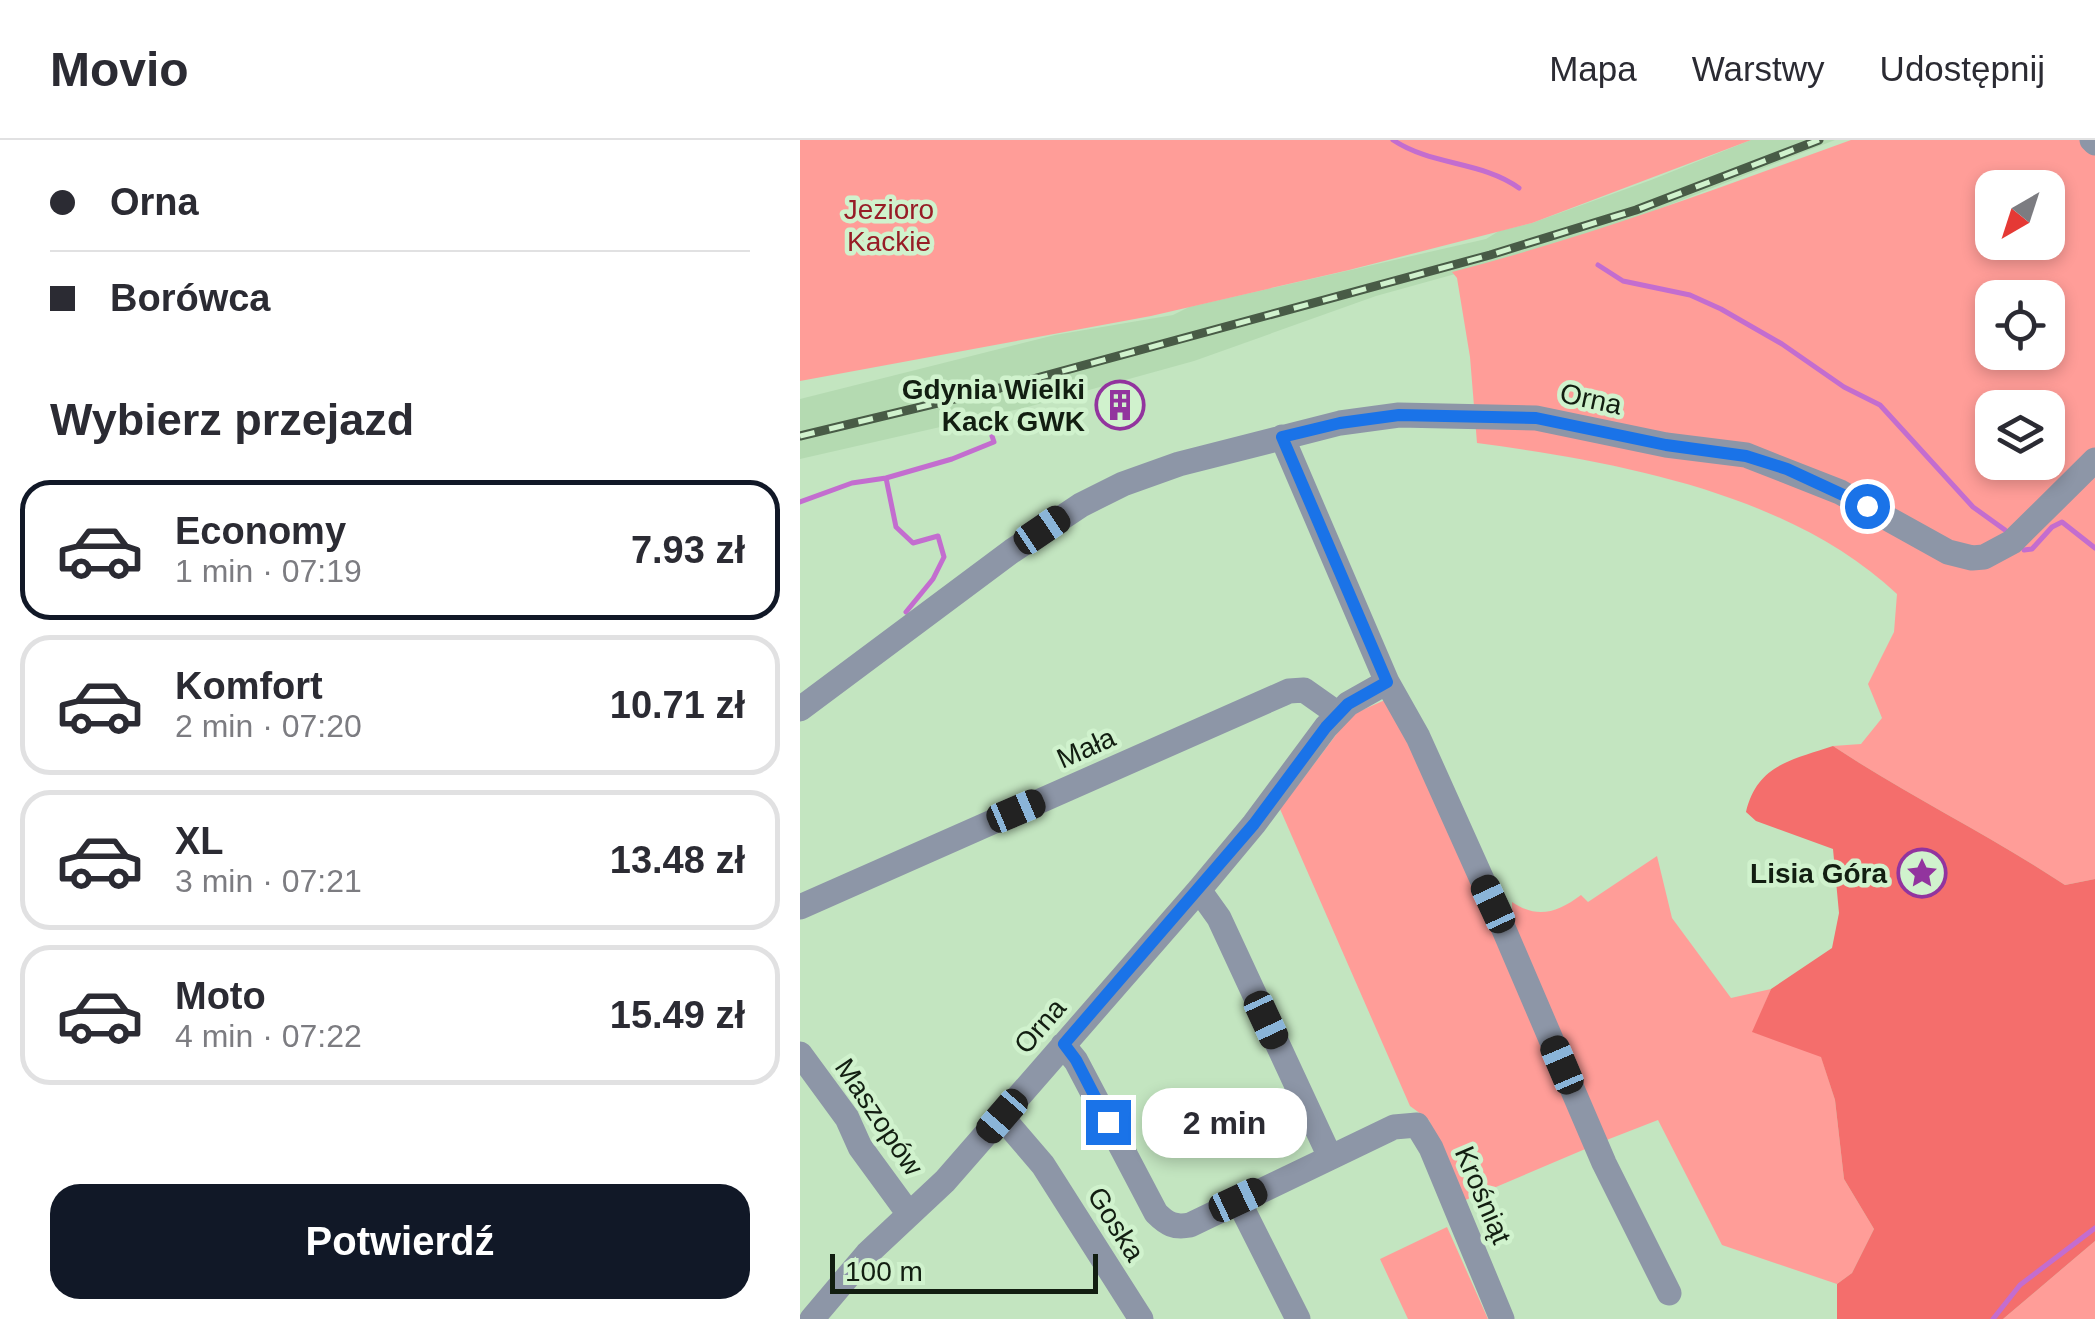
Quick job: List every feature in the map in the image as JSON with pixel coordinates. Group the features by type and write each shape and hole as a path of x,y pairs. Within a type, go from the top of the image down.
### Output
{"street":[{"name":"Orna","path":"800,708 1080,505 1179,464 1340,423 1399,415 1536,418 1666,445 1746,456 1840,492 1948,552 1972,558 1984,557 2012,542 2095,460"},
{"path":"1282,437 1387,682 1418,737 1604,1163 1670,1293"},
{"name":"Orna","path":"812,1319 868,1254 944,1181 1199,890 1338,714 1387,682"},
{"name":"Mała","path":"800,907 1289,691 1304,690 1338,714"},
{"path":"1064,1044 1156,1213 1166,1222 1178,1227 1190,1224 1330,1157 1219,918 1199,890"},
{"name":"Maszopów","path":"800,1054 848,1118 860,1147 908,1214"},
{"name":"Goska","path":"1002,1116 1043,1165 1141,1319"},
{"name":"Krośniąt","path":"1330,1157 1394,1127 1418,1125 1426,1134 1502,1319"},
{"path":"1238,1200 1298,1319"},
{"path":"800,1304 812,1319"}],"shaded area":[{"path":"1751,140 1835,140 1626,222 1376,296 1194,361 1024,408 800,459 800,399 1055,335 1173,315 1189,307 1486,239"},
{"path":"1833,746 2065,885 2095,879 2095,1241 2003,1319 1837,1319 1837,1284 1852,1273 1874,1229 1844,1179 1835,1100 1821,1057 1752,1032 1771,989 1832,948 1839,913 1833,849 1756,821 1746,812 1751,796 1767,774"}],"green space":[{"name":"Jezioro Kackie","path":"800,140 1751,140 1532,223 1349,270 1151,316 800,381"},
{"path":"1851,140 2084,140 2095,151 2095,879 2065,885 1833,746 1861,744 1882,718 1868,684 1894,632 1897,594 1854,559 1806,530 1699,488 1587,460 1477,443 1470,357 1457,278 1452,272 1703,194"},
{"path":"1385,700 1411,744 1590,1147 1463,1201 1429,1120 1410,1106 1280,809 1351,715"},
{"path":"1657,856 1672,918 1731,998 1771,989 1753,1032 1821,1056 1835,1100 1844,1179 1874,1229 1852,1273 1837,1284 1722,1245 1658,1120 1604,1141 1512,928 1512,902 1530,911 1547,912 1581,895 1588,902"},
{"path":"1447,1227 1488,1319 1408,1319 1380,1259"},
{"path":"2095,1241 2095,1319 2003,1319"}],"waterway":[{"path":"1393,140 1424,155 1505,179 1519,188"},
{"path":"1598,265 1623,281 1690,295 1721,309 1782,344 1844,387 1880,405 1973,507 2005,530"},
{"path":"800,502 852,483 886,478 952,459 994,442 992,436"},
{"path":"886,478 896,527 913,543 938,536 944,557 933,579 906,612"},
{"path":"2024,550 2032,549 2062,522 2095,548"},
{"path":"1993,1319 2020,1285 2095,1228"}],"railway":[{"path":"800,436 1000,388 1490,255 1636,210 1819,140"}],"place":[{"name":"Gdynia Wielki Kack GWK","path":"1120,405"},
{"name":"Lisia Góra","path":"1922,873"}],"route":[{"path":"1108,1122 1064,1044 1254,824 1326,727 1348,704 1387,682 1282,437 1340,423 1399,415 1536,418 1666,445 1746,456 1787,469 1867,506"}]}
